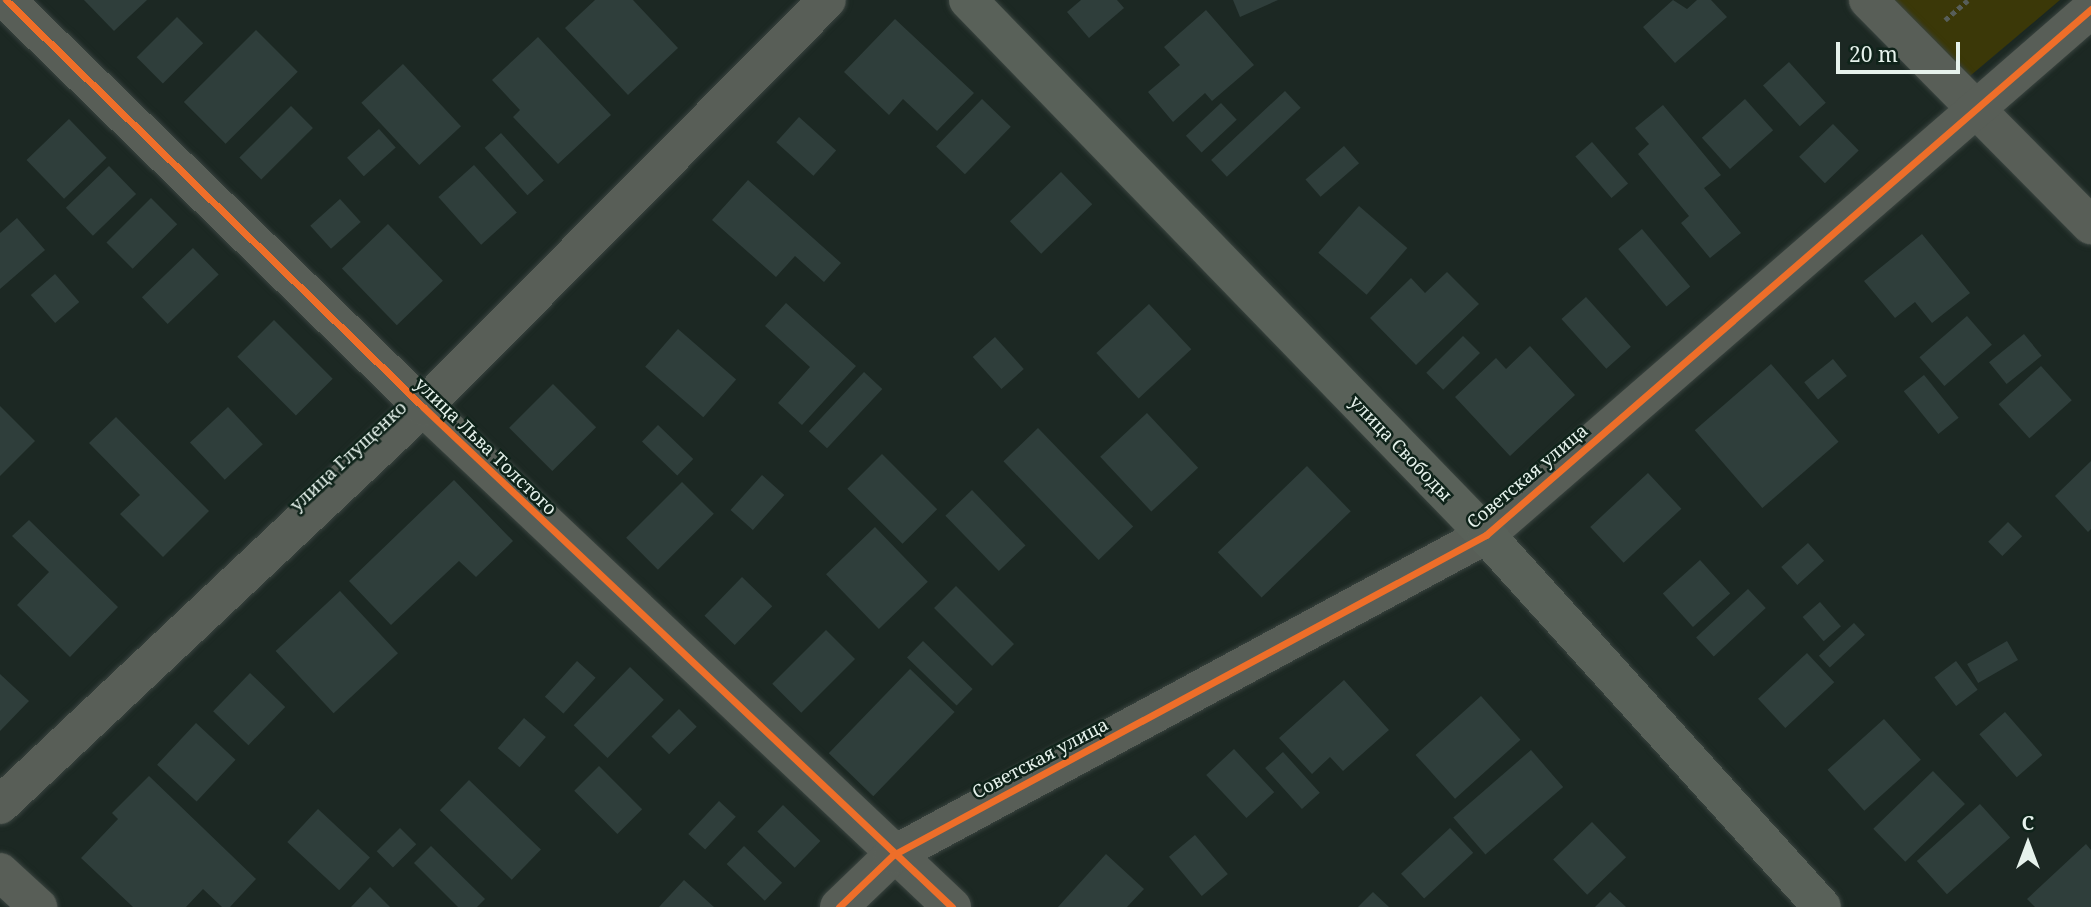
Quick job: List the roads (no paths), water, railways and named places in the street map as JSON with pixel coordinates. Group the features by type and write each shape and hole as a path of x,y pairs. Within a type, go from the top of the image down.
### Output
{"street":[{"name":"улица Льва Толстого","path":"6,0 423,407 952,907"},
{"name":"улица Глущенко","path":"0,805 423,407 827,0"},
{"name":"улица Свободы","path":"968,0 1486,535 1822,907"},
{"path":"1868,0 2091,225"},
{"name":"Советская улица","path":"839,907 894,855 1486,535 1975,106 2091,9"},
{"path":"0,872 38,907"}]}
